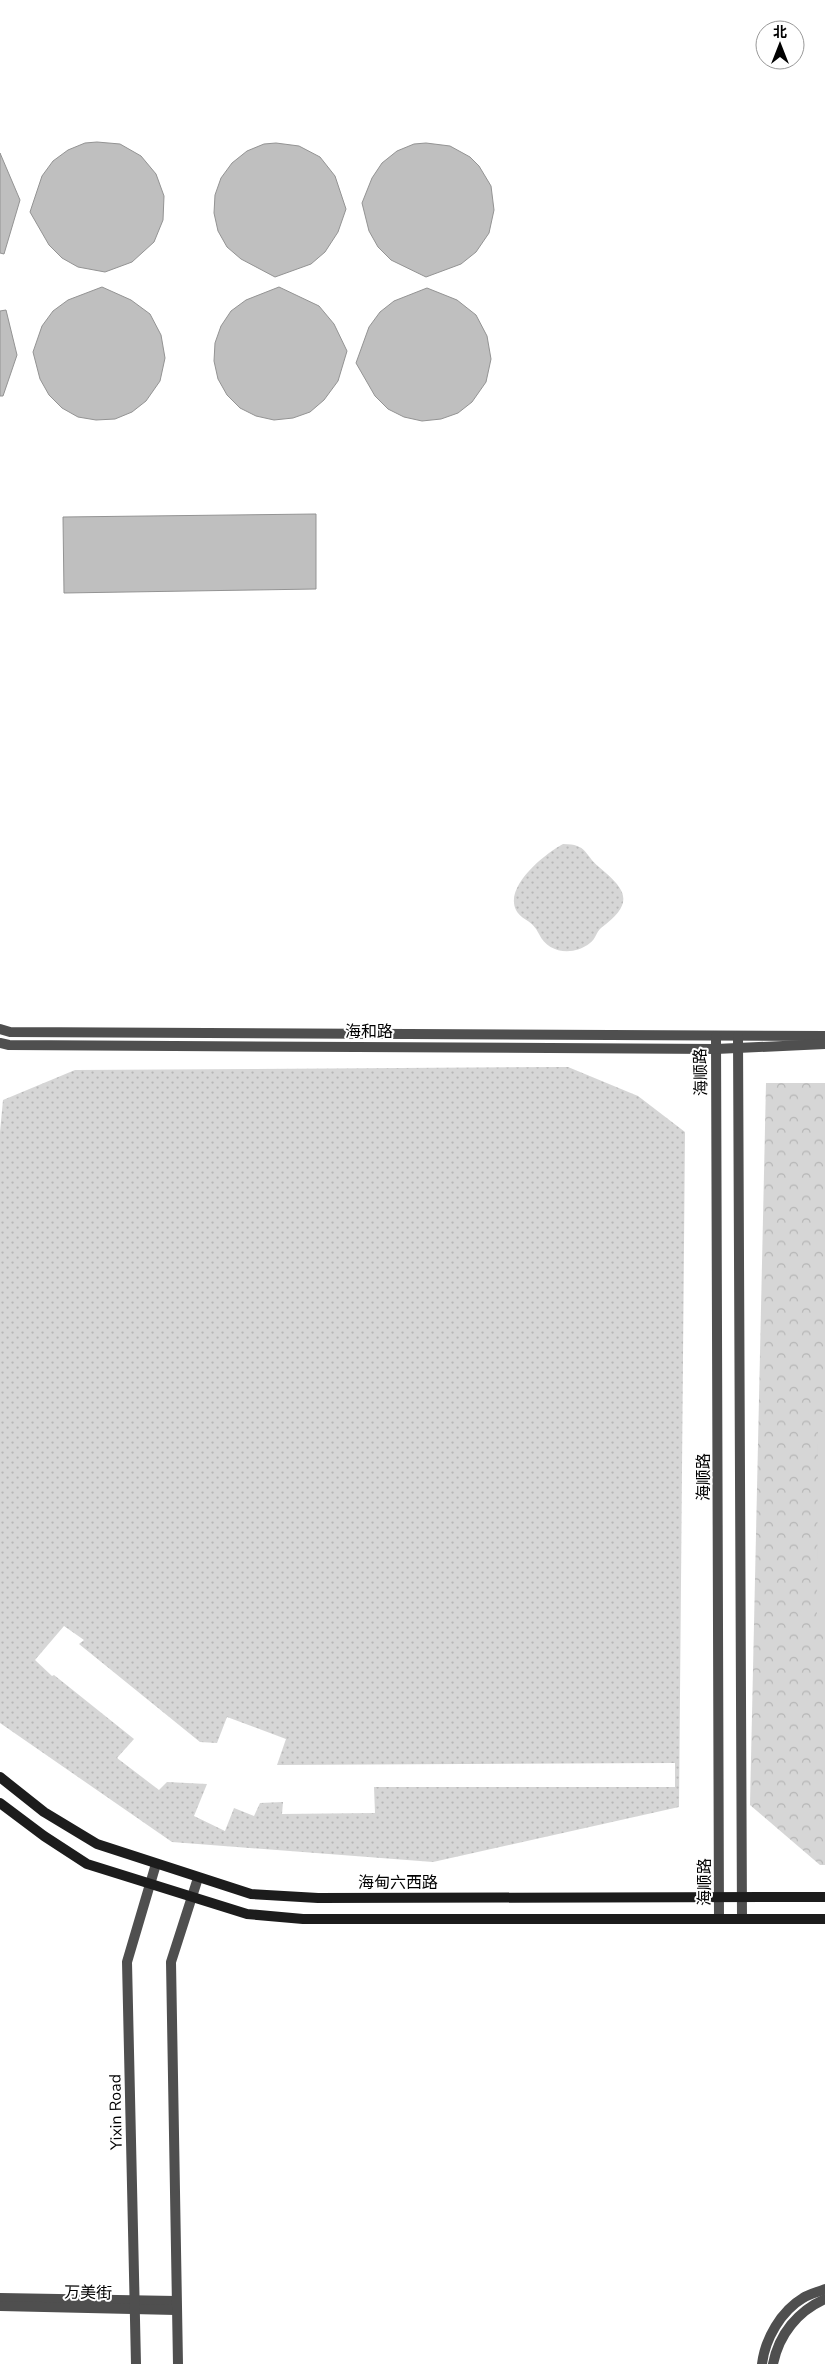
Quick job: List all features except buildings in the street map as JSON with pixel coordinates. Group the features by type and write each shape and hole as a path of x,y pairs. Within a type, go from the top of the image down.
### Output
{"main road":[{"name":"海甸六西路","path":"0,1777 44,1812 97,1844 252,1894 292,1898 825,1897"},
{"path":"0,1803 44,1836 87,1864 247,1914 288,1918 825,1919"}],"street":[{"name":"海和路","path":"0,1029 10,1032 738,1036"},
{"name":"海顺路","path":"716,1036 719,1919"},
{"path":"742,1919 738,1036 825,1036"},
{"name":"海和路","path":"0,1043 9,1046 738,1049"},
{"path":"738,1049 794,1044 825,1044"},
{"name":"Yixin Road","path":"136,2364 127,1962 156,1864"},
{"path":"178,2364 171,1962 198,1878"},
{"path":"762,2364 771,2334 782,2316 802,2298 825,2289"},
{"name":"万美街","path":"0,2298 176,2306"},
{"path":"773,2364 781,2339 792,2322 808,2306 825,2299"},
{"name":"万美街","path":"0,2306 135,2305"}],"green space":[{"path":"563,844 571,844 585,851 594,863 616,883 623,897 623,904 619,911 599,930 592,941 584,947 569,951 555,949 543,941 533,925 518,914 514,901 521,881 529,871"},
{"path":"568,1067 638,1096 685,1132 679,1807 433,1862 172,1842 0,1723 0,1132 3,1100 75,1070","holes":["64,1626 84,1640 79,1644 200,1742 217,1743 227,1717 286,1739 277,1765 675,1763 675,1787 374,1787 375,1813 282,1814 283,1802 260,1803 254,1816 234,1808 225,1831 194,1816 207,1784 167,1782 159,1790 117,1758 134,1739 54,1675 52,1676 35,1660"]},
{"path":"766,1083 825,1083 825,1865 820,1865 750,1805"},
{"path":"818,1412 825,1412 825,1618 817,1618"}]}
